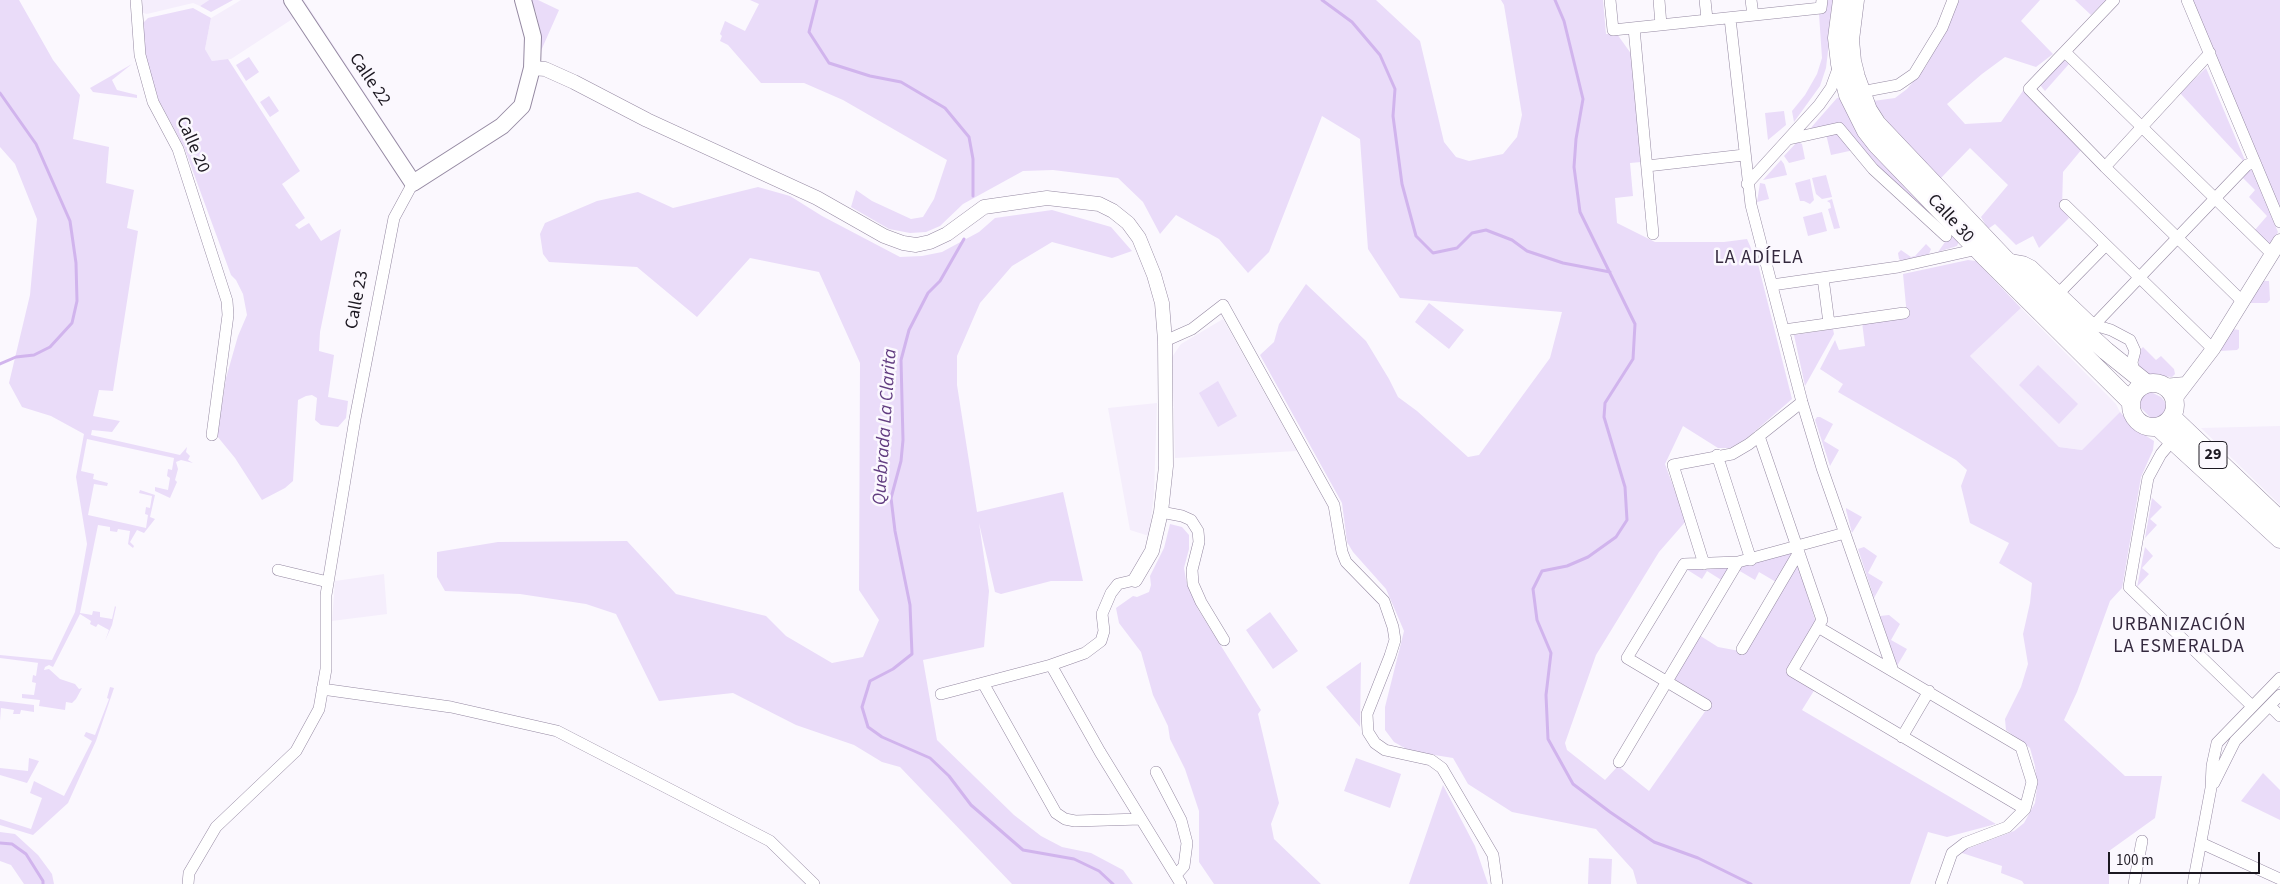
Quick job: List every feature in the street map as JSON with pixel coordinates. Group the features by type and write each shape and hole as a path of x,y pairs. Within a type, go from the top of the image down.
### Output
{"main road":[{"name":"Calle 22","path":"292,0 413,183"},
{"name":"Calle 23","path":"413,183 502,126 522,106 532,68 533,37 524,0"},
{"name":"Calle 30","path":"1842,0 1838,38 1840,64 1848,94 1866,131 1877,145 1978,249 2131,402"},
{"name":"Calle 30","path":"1855,0 1850,40 1854,69 1868,110 1887,137 2005,259 2106,351 2134,372 2163,403"},
{"path":"2140,388 2163,403 2142,424 2135,419 2131,411 2131,402 2134,394 2140,388"},
{"name":"29","path":"2163,403 2172,441 2280,540"},
{"name":"29","path":"2163,403 2280,520"}],"street":[{"name":"Calle 20","path":"136,0 140,54 153,102 178,149 227,301 228,315 212,435"},
{"path":"1610,0 1613,30 1753,15 1797,5 1821,8 1822,0"},
{"path":"1659,0 1662,25"},
{"path":"1705,0 1707,20"},
{"path":"1751,0 1753,15"},
{"path":"1861,92 1898,85 1914,74 1942,28 1952,0"},
{"path":"2114,0 2030,89 2105,167 2242,301"},
{"path":"2188,0 2280,222"},
{"path":"1730,18 1747,184 1751,205 1802,402 1893,671"},
{"path":"1634,28 1653,234"},
{"path":"2065,52 2272,254"},
{"path":"2105,167 2143,128 2210,53"},
{"path":"1747,184 1789,139 1831,88 1840,64"},
{"path":"532,68 545,69 574,82 639,116 817,198 884,236 903,243 916,245 930,242 947,234 984,207 1047,198 1099,204 1113,211 1128,223 1139,238 1154,275 1162,303 1166,340 1166,466 1161,512 1152,551 1135,580 1118,584 1111,593 1102,614 1104,631 1102,641 1085,654 941,694"},
{"path":"1789,139 1839,128 1873,169 1946,236"},
{"path":"1647,166 1744,155"},
{"path":"2094,325 2247,166 2255,162"},
{"name":"Calle 23","path":"188,884 189,872 216,827 296,752 319,709 326,669 326,595 355,419 394,218 413,183"},
{"path":"2065,205 2213,348"},
{"path":"2163,403 2185,384 2213,348 2280,241"},
{"path":"2060,292 2106,245"},
{"path":"1772,285 1898,267 1978,249"},
{"path":"2005,259 2024,262 2032,266 2094,325 2111,330 2130,340 2135,351 2132,362 2134,372"},
{"path":"1823,278 1829,324"},
{"path":"1166,340 1192,329 1223,305 1334,505 1342,552 1346,562 1384,601 1395,640 1367,714 1368,732 1375,743 1385,750 1432,760 1442,768 1493,855 1497,884"},
{"path":"1784,330 1904,313"},
{"path":"1704,564 1673,465 1717,455 1732,454 1759,436 1802,402"},
{"path":"1759,436 1822,620 1792,671 2025,809"},
{"path":"2172,441 2161,454 2148,478 2129,586 2252,706"},
{"path":"1717,455 1751,560"},
{"path":"1161,512 1182,516 1191,520 1198,531 1199,542 1192,570 1193,584 1200,602 1224,640"},
{"path":"1706,705 1627,658 1684,564 1751,560 1798,549 1845,533"},
{"path":"1742,649 1798,549"},
{"path":"1619,762 1738,562"},
{"path":"278,570 328,582"},
{"path":"1818,627 2021,747 2032,782 2025,809 2008,827 1966,843 1952,852 1941,884"},
{"path":"1051,665 1100,752 1178,880"},
{"path":"2193,884 2211,788 2212,766 2217,742 2280,678"},
{"path":"983,683 1056,813 1066,819 1075,821 1141,819"},
{"path":"322,689 451,706 557,731 770,841 814,884"},
{"path":"1902,737 1929,691"},
{"path":"2211,788 2235,741 2280,695"},
{"path":"2270,706 2280,716"},
{"path":"1156,772 1181,820 1187,843 1184,866 1178,880"},
{"path":"2134,884 2142,841"},
{"path":"2201,843 2280,879"}],"shaded area":[{"path":"0,0 19,0 53,60 80,95 73,139 109,147 106,183 134,190 127,228 138,231 113,391 99,390 93,416 120,421 112,432 92,430 91,435 180,455 187,447 186,452 190,456 188,460 193,463 181,460 176,462 178,469 175,480 177,482 170,498 155,491 155,487 168,490 170,478 167,476 168,469 172,470 174,458 87,439 81,471 94,474 93,479 108,483 107,486 94,484 88,515 146,528 148,515 145,514 146,507 150,508 152,496 139,493 140,490 155,495 150,517 155,519 144,533 137,530 130,542 134,546 133,548 128,544 130,531 118,529 117,532 110,531 110,527 98,525 80,613 92,615 93,611 100,612 100,617 112,619 116,607 112,625 105,641 109,630 98,624 96,627 90,624 91,621 80,614 53,667 49,665 45,667 44,670 49,669 60,679 75,684 79,689 82,688 72,703 66,702 65,710 39,706 40,700 22,698 22,694 34,695 36,683 32,682 33,675 36,676 39,663 0,658 0,655 52,660 75,612 87,544 76,477 84,434 51,416 22,407 9,383 30,295 37,219 15,164 0,147"},
{"path":"142,0 209,0 200,6 193,3 147,14 143,13"},
{"path":"209,0 233,0 211,12 200,6"},
{"path":"241,0 304,0 415,169 399,178 294,18 231,59 212,61 205,49 211,18"},
{"path":"530,0 538,0 559,10 540,53 541,35 536,12"},
{"path":"750,0 1376,0 1420,41 1444,142 1456,157 1469,161 1503,154 1517,137 1522,115 1504,5 1501,0 1603,0 1606,34 1617,34 1632,55 1641,162 1630,163 1633,196 1615,198 1617,223 1655,242 1724,242 1747,239 1758,264 1792,399 1746,439 1730,448 1718,448 1683,426 1665,464 1686,521 1659,552 1596,655 1565,743 1567,750 1605,780 1618,766 1649,791 1711,703 1673,681 1699,635 1718,647 1745,652 1797,562 1816,623 1787,674 1815,689 1802,710 1996,824 1947,837 1928,832 1910,884 1637,884 1633,870 1596,829 1512,812 1468,784 1453,758 1410,751 1394,742 1385,730 1385,707 1404,631 1386,589 1353,552 1347,542 1342,503 1260,355 1274,342 1279,324 1306,284 1366,341 1398,397 1417,411 1468,457 1479,455 1550,358 1562,312 1400,298 1368,249 1360,139 1322,116 1269,252 1248,273 1219,239 1176,215 1160,234 1143,202 1118,178 1053,170 1023,171 963,204 940,226 926,232 910,233 889,229 851,207 856,190 872,201 911,219 923,217 934,199 947,160 843,100 804,83 761,83 728,45 720,41 722,36 720,34 725,21 745,31 759,4"},
{"path":"1826,0 1834,0 1826,68 1820,86 1794,122 1792,111 1805,95 1817,74 1822,58 1819,14 1824,13"},
{"path":"1957,0 2040,0 2021,21 2053,54 2036,67 2005,57 1947,104 1965,124 2001,122 2025,88 2082,149 2063,172 2062,208 2069,218 2039,248 2033,236 2016,245 1995,224 1988,229 1981,217 2008,185 1970,148 1940,179 1893,130 1873,101 1895,98 1907,89 1926,66 1946,30"},
{"path":"2075,0 2106,0 2091,15"},
{"path":"2193,0 2280,0 2280,209 2217,58"},
{"path":"193,8 211,18 205,49 212,61 228,59 300,171 282,184 305,218 295,225 299,229 309,223 321,241 341,229 320,332 319,351 334,355 328,397 348,401 346,418 338,427 321,425 315,420 317,398 312,395 298,400 293,481 285,488 262,500 235,458 217,436 226,378 238,336 247,315 243,294 236,280 231,275 184,147 158,99 145,54 143,23 148,18"},
{"path":"249,57 259,72 246,81 236,65"},
{"path":"2064,60 2069,64 2045,91 2040,85"},
{"path":"132,64 112,80 117,90 137,95 137,98 93,92 90,88"},
{"path":"2206,68 2247,165 2180,93"},
{"path":"269,96 279,111 270,117 260,102"},
{"path":"1840,97 1959,241 1957,246 1938,252 1950,235 1875,165 1840,123 1809,130 1837,98"},
{"path":"1784,111 1786,125 1768,140 1765,113"},
{"path":"1838,132 1854,150 1831,155 1826,134"},
{"path":"1797,142 1802,144 1805,159 1789,163 1784,156"},
{"path":"1781,160 1787,175 1763,180"},
{"path":"2252,169 2278,232 2272,245 2269,245 2254,231 2267,216 2249,197 2255,190 2243,178"},
{"path":"1826,175 1832,197 1822,199 1816,194 1812,178"},
{"path":"1810,179 1814,200 1810,204 1800,201 1795,183"},
{"path":"1760,183 1765,184 1769,199 1757,202"},
{"path":"758,187 790,196 822,216 900,257 922,256 942,252 979,232 995,218 1052,210 1111,227 1132,251 1112,258 1052,242 1012,266 980,303 957,356 957,385 977,512 1063,492 1083,581 1051,581 1001,594 995,592 979,523 989,591 984,647 923,660 937,740 1014,815 1041,836 1062,847 1091,853 1123,870 1133,884 1012,884 900,767 882,762 854,745 796,725 733,693 659,701 616,614 586,604 520,594 445,591 437,577 437,552 498,542 627,541 676,594 766,616 786,636 832,663 863,657 879,620 859,590 860,363 819,272 750,258 697,317 637,267 549,262 543,254 540,234 545,223 597,201 638,192 673,208"},
{"path":"1832,199 1840,228 1834,229 1828,209 1831,208 1830,203 1827,201"},
{"path":"1822,212 1827,231 1808,236 1803,217"},
{"path":"1926,244 1931,249 1929,254 1902,261 1899,259 1898,253 1901,250 1911,257 1915,256"},
{"path":"1968,260 1976,261 2021,308 1970,356 2059,447 2082,450 2120,412 2137,430 2154,441 2153,450 2141,477 2122,588 2110,601 2077,692 2064,720 2125,776 2162,776 2155,818 2109,851 2109,884 2024,884 2022,881 2001,873 2002,866 1959,852 2014,831 2024,823 2035,803 2037,787 2035,766 2030,748 2006,730 2005,719 2021,687 2028,664 2023,634 2030,603 2032,583 1999,563 2009,543 1970,523 1961,486 1967,470 1956,460 1838,392 1843,384 1820,369 1835,340 1839,350 1865,346 1862,322 1907,316 1903,274"},
{"path":"2263,281 2269,281 2270,300 2267,303 2250,303"},
{"path":"1429,303 1464,330 1449,349 1415,322"},
{"path":"2021,308 2116,404 2120,412 2082,450 2059,447 1970,356"},
{"path":"1223,319 1297,451 1175,458 1172,357 1181,344"},
{"path":"1833,329 1834,334 1805,386 1794,335"},
{"path":"2233,329 2239,330 2239,348 2237,350 2220,351"},
{"path":"2143,347 2156,360 2161,356 2174,369 2175,374 2172,377 2150,375 2139,367 2138,352"},
{"path":"2038,365 2078,404 2059,424 2019,385"},
{"path":"1218,381 1237,416 1218,427 1199,393"},
{"path":"2142,391 2149,391 2161,397 2165,402 2168,414 2163,419 2151,418 2141,408 2138,396"},
{"path":"1157,403 1154,493 1149,536 1130,530 1108,408"},
{"path":"1817,417 1833,424 1824,441 1839,450 1830,466 1815,420"},
{"path":"2280,426 2280,505 2201,428"},
{"path":"2152,498 2162,507 2150,519 2157,525 2145,538"},
{"path":"1846,508 1862,517 1852,533 1846,510"},
{"path":"1170,524 1182,527 1189,535 1189,549 1184,568 1186,580 1198,609 1261,710 1258,714 1279,803 1271,824 1274,839 1321,884 1214,884 1199,862 1199,811 1185,769 1170,739 1168,726 1153,695 1141,652 1119,623 1116,608 1133,596 1137,597 1149,592 1151,585 1150,576 1164,548"},
{"path":"1864,547 1877,556 1868,573 1883,582 1874,598 1858,549"},
{"path":"2145,547 2153,556 2142,568 2149,574 2137,587"},
{"path":"1793,552 1776,582 1759,572 1755,580 1738,570 1742,564"},
{"path":"1732,566 1723,581 1707,571 1702,579 1686,569"},
{"path":"384,574 387,614 332,621 335,581"},
{"path":"1270,612 1298,651 1273,669 1246,630"},
{"path":"1889,615 1900,624 1891,640 1907,649 1897,666 1880,616"},
{"path":"1361,662 1360,727 1326,687"},
{"path":"110,687 114,688 96,741 68,803 33,835 0,825 0,819 31,829 42,798 30,793 34,781 64,796 92,741 84,736 86,732 95,735 109,699 107,698"},
{"path":"0,701 34,705 34,712 21,710 20,714 13,714 14,710 1,708 0,721"},
{"path":"29,758 39,761 27,783 0,775 0,768 28,771"},
{"path":"1356,758 1401,774 1390,808 1344,791"},
{"path":"2263,773 2280,790 2280,820 2241,801"},
{"path":"1443,785 1475,846 1488,884 1409,884"},
{"path":"0,832 15,834 38,855 52,874 54,884 24,884 11,865 0,861"},
{"path":"1589,858 1612,859 1611,884 1588,884"}],"waterway":[{"name":"Quebrada La Clarita","path":"817,0 809,32 829,63 870,76 901,82 945,108 969,137 973,159 973,196"},
{"path":"1322,0 1352,22 1380,55 1395,89 1393,116 1402,184 1416,236 1433,253 1457,248 1472,233 1486,230 1512,240 1527,251 1563,263 1610,272"},
{"path":"1555,0 1564,21 1583,99 1576,139 1574,167 1580,212 1635,324 1633,359 1605,403 1604,417 1625,487 1627,520 1616,537 1588,557 1567,566 1542,571 1533,589 1537,620 1551,653 1546,695 1548,739 1573,784 1610,812 1654,842 1698,858 1751,884"},
{"path":"0,93 36,144 70,221 76,263 77,301 72,323 50,347 34,355 16,357 0,364"},
{"name":"Quebrada La Clarita","path":"964,239 940,281 928,293 909,330 901,360 903,440 901,461 891,498 895,531 910,605 912,654 893,669 870,681 862,707 868,727 882,737 930,758 949,776 971,805 1023,850 1074,859 1099,871 1113,884"},
{"path":"0,843 12,844 26,854 43,884"}],"district":[{"name":"LA ADÍELA","path":"1759,259"},
{"name":"URBANIZACIÓN LA ESMERALDA","path":"2179,637"}]}
